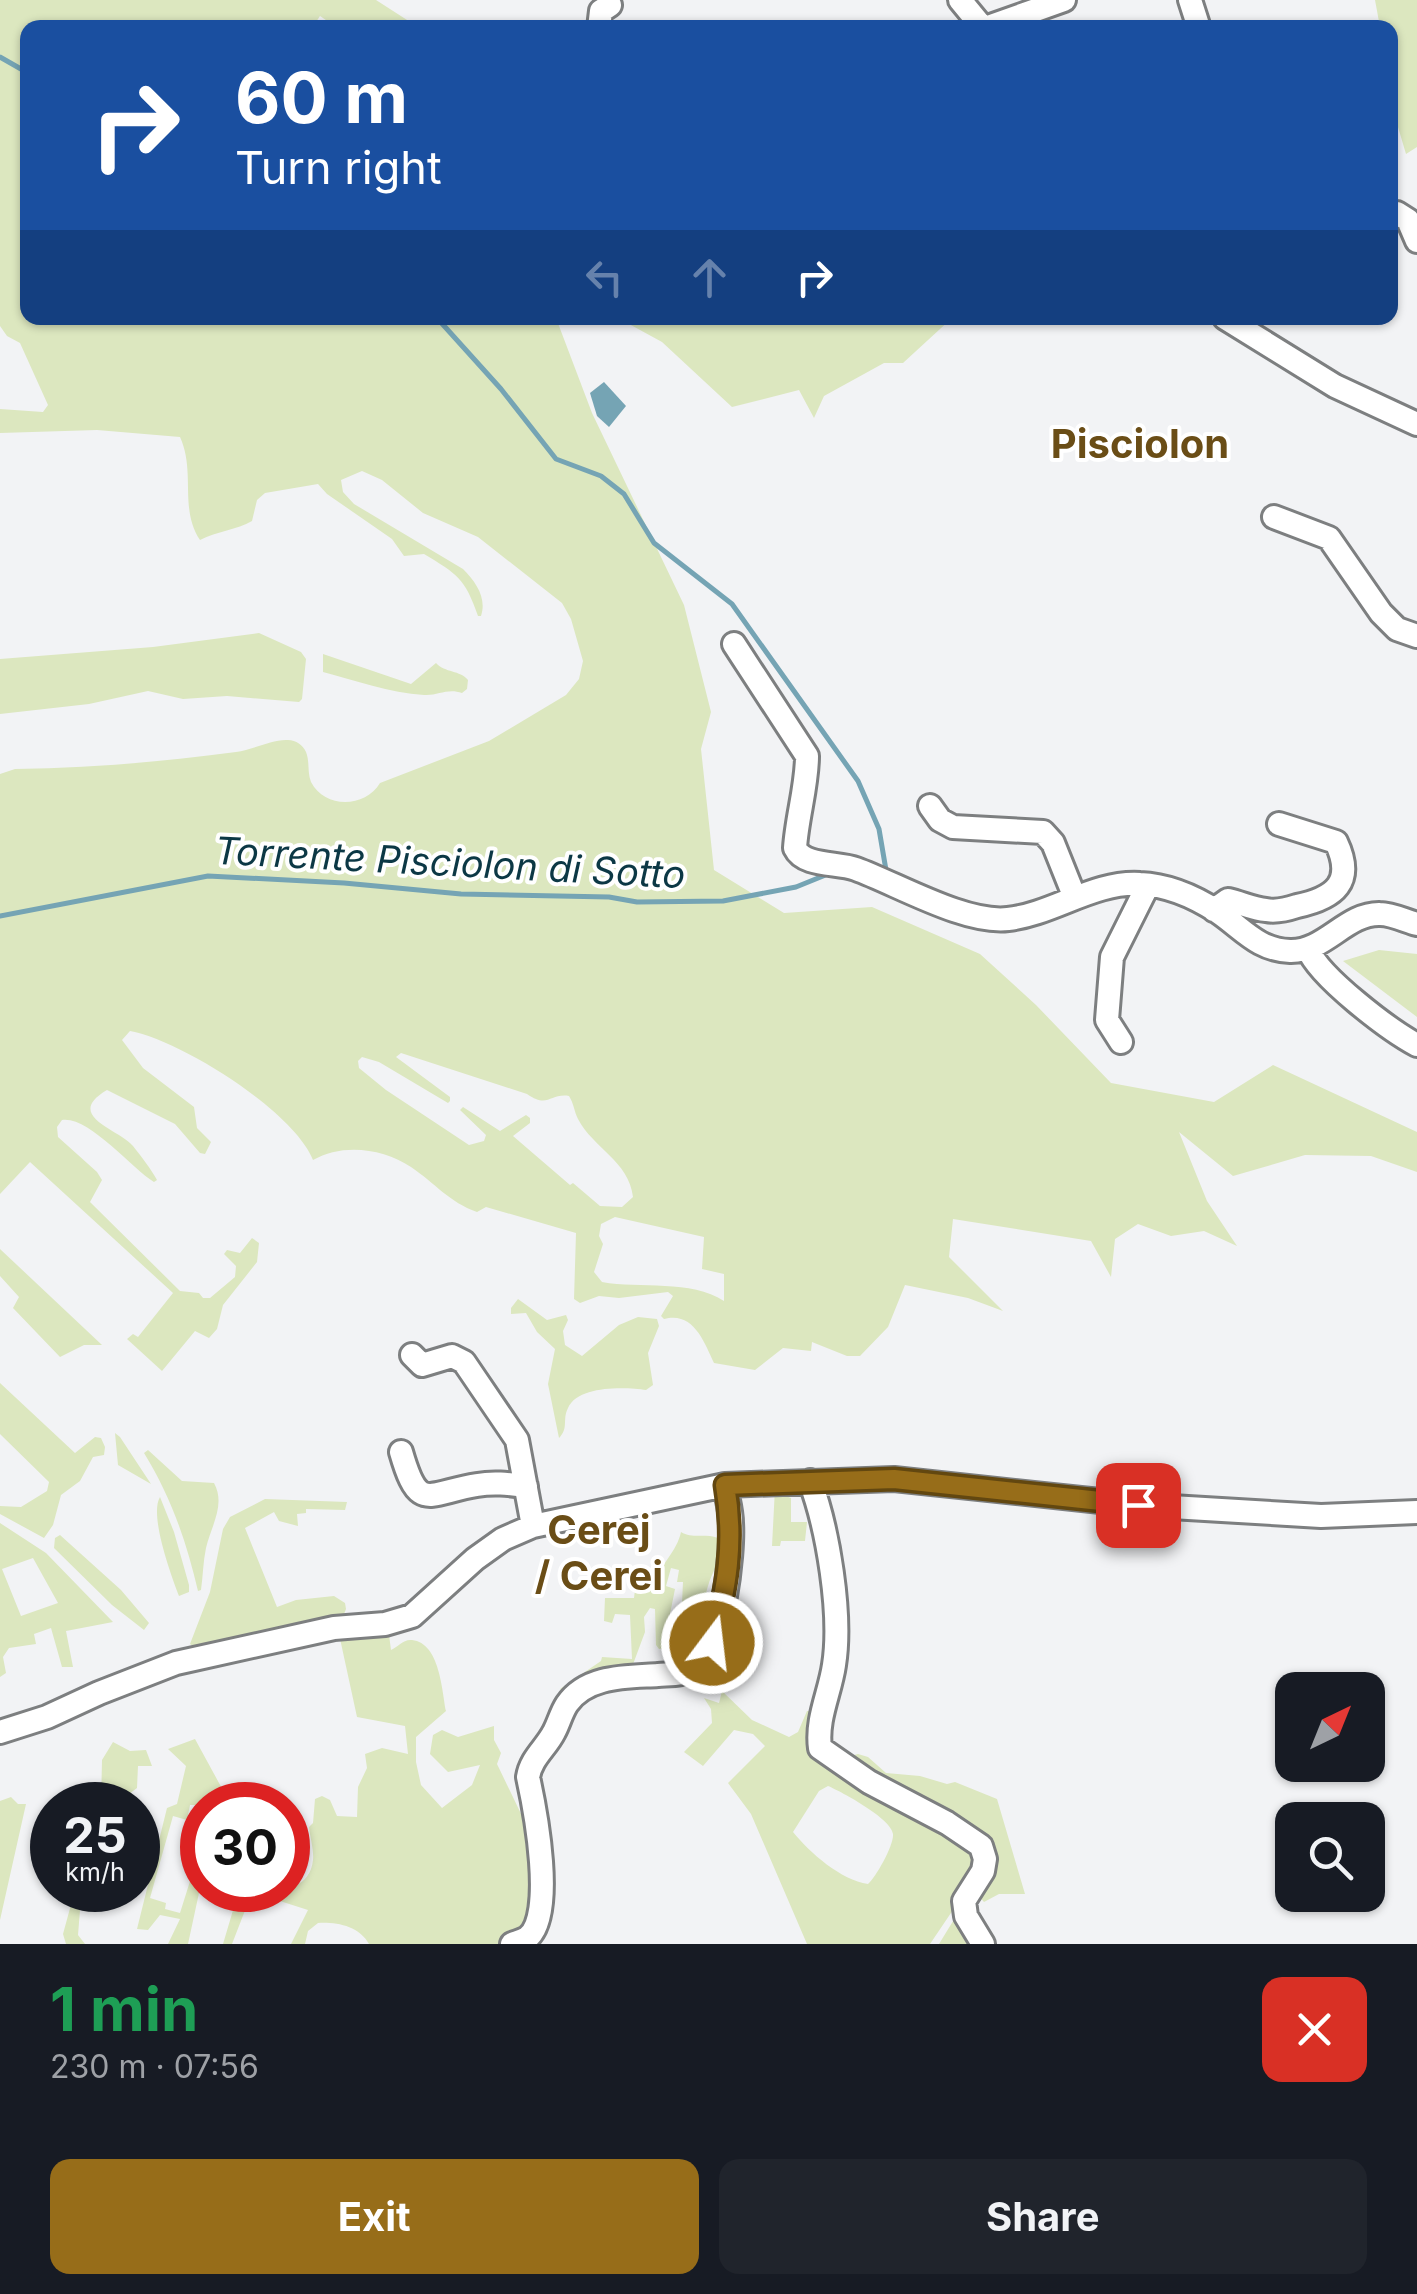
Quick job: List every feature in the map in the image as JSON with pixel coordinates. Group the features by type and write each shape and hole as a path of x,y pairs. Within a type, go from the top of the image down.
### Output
{"street":[{"path":"960,0 977,20"},
{"path":"1007,20 1064,0"},
{"path":"600,20 601,11 610,6"},
{"path":"1398,213 1408,220 1417,240"},
{"path":"1238,325 1335,386 1417,424"},
{"path":"1274,517 1329,538 1381,613 1397,628 1417,636"},
{"path":"734,644 757,674 806,756 807,774 796,832 798,856 992,920 1042,911 1107,888 1144,893 1171,889 1214,910 1247,937 1271,950 1310,954 1375,1016 1417,1045"},
{"path":"930,806 940,820 953,827 1043,832 1053,843 1075,898"},
{"path":"1214,910 1228,900 1269,911 1292,908 1324,900 1338,888 1344,872 1336,842 1280,824"},
{"path":"1121,1042 1107,1020 1112,957 1144,893"},
{"path":"1310,954 1358,918 1380,914 1417,924"},
{"path":"412,1354 422,1364 452,1356 464,1362 517,1440 533,1526"},
{"path":"401,1452 416,1491 430,1496 498,1482 526,1486"},
{"path":"0,1732 48,1717 176,1663 334,1628 385,1624 412,1616 503,1539 533,1526 725,1485 894,1479 1138,1505 1322,1516 1417,1512"},
{"path":"810,1481 826,1538 834,1619 835,1663 818,1732 820,1748 869,1782 947,1823 981,1846 986,1859 983,1872 964,1901 966,1916 982,1944"},
{"path":"512,1944 526,1938 535,1928 544,1890 528,1777 530,1766 553,1734 568,1701 598,1681 680,1673 703,1661 712,1643 728,1579 731,1520 725,1485"}],"green space":[{"path":"0,0 376,0 407,20 326,20 320,16 317,20 20,20 20,325 559,325 592,413 684,605 711,712 701,749 714,870 784,913 872,907 980,954 1111,1083 1214,1102 1273,1065 1417,1132 1417,1172 1371,1156 1305,1155 1233,1176 1179,1132 1207,1201 1237,1246 1204,1231 1171,1236 1138,1224 1115,1239 1111,1277 1091,1241 953,1219 949,1257 1003,1311 968,1298 905,1285 888,1327 860,1356 847,1356 812,1342 811,1351 783,1348 755,1370 714,1363 690,1324 683,1319 664,1319 661,1316 673,1296 668,1292 619,1298 599,1296 580,1303 574,1299 576,1233 486,1207 477,1212 467,1208 411,1167 375,1152 337,1151 313,1160 283,1120 233,1080 177,1048 130,1031 122,1040 143,1068 194,1107 197,1128 211,1142 205,1154 200,1153 175,1124 107,1090 95,1099 92,1115 133,1146 157,1180 154,1182 85,1126 62,1120 57,1127 58,1137 102,1180 90,1202 180,1291 199,1293 203,1298 210,1298 235,1277 236,1266 224,1254 227,1250 240,1253 252,1238 259,1243 257,1262 223,1305 217,1329 209,1338 195,1331 162,1371 127,1339 133,1334 138,1337 173,1293 30,1162 0,1194 0,774 15,769 208,756 288,740 305,749 311,782 317,791 335,801 355,801 380,783 489,741 566,695 579,679 583,661 571,619 562,603 478,537 423,513 382,480 362,471 341,480 343,492 354,504 463,569 479,591 483,603 481,616 452,572 424,554 404,556 392,539 318,484 265,493 257,500 252,521 200,540 190,516 187,464 180,437 97,430 0,433 0,409 43,412 48,405 20,343 7,336 0,326","holes":["401,1053 540,1100 569,1096 585,1129 625,1174 633,1197 622,1207 600,1206 573,1183 570,1185 513,1136 530,1123 526,1115 500,1131 463,1107 460,1110 486,1135 484,1141 469,1145 386,1090 359,1068 358,1061 362,1057 379,1062 448,1103 450,1097 396,1057","615,1217 704,1237 702,1269 724,1274 724,1301 681,1287 602,1282 594,1272 603,1244 599,1236 601,1224"]},
{"path":"1375,0 1417,0 1417,147 1406,154 1398,127 1398,20 1379,20"},
{"path":"631,325 944,325 903,363 884,363 824,396 814,418 799,390 732,407 662,342"},
{"path":"259,633 301,652 306,659 299,702 227,696 183,699 148,691 89,704 0,714 0,659 153,647"},
{"path":"323,654 411,684 436,663 465,677 467,689 462,693 424,695 385,689 323,672"},
{"path":"1379,950 1417,954 1417,1017 1343,961"},
{"path":"0,1249 102,1345 84,1345 60,1357 13,1308 19,1297 0,1276"},
{"path":"518,1299 547,1320 566,1315 565,1345 582,1356 619,1325 638,1317 657,1319 659,1326 648,1353 653,1385 646,1390 592,1391 573,1400 559,1438 548,1384 555,1349 537,1332 526,1313 511,1314"},
{"path":"0,1383 75,1453 95,1437 101,1438 105,1447 104,1455 93,1457 80,1481 61,1495 53,1525 44,1538 0,1514 0,1506 21,1507 47,1491 49,1482 0,1434"},
{"path":"115,1433 120,1437 151,1484 118,1465"},
{"path":"148,1450 182,1481 214,1483 219,1499 206,1548 201,1590 198,1591 170,1503 144,1453"},
{"path":"775,1488 791,1498 791,1522 807,1522 805,1541 781,1541 780,1546 772,1546"},
{"path":"160,1497 189,1585 189,1592 179,1596 159,1531"},
{"path":"265,1499 347,1502 345,1510 306,1509 306,1513 297,1514 298,1526 279,1521 274,1512 245,1528 277,1607 296,1600 334,1596 345,1603 342,1619 195,1648 190,1644 210,1592 223,1529 230,1517"},
{"path":"0,1523 46,1553 113,1622 66,1631 73,1667 62,1667 51,1628 34,1634 36,1644 9,1648 3,1657 6,1673 0,1677","holes":["33,1558 58,1603 21,1616 2,1569"]},
{"path":"681,1532 718,1538 719,1557 707,1589 705,1611 695,1614 692,1607 682,1603 683,1582 677,1582 679,1570 671,1568 666,1586 675,1589 667,1629 670,1648 659,1649 656,1645 655,1609 650,1608 644,1617 645,1632 632,1667 565,1694 560,1689 602,1657 632,1659 630,1615 615,1614 612,1623 604,1621 605,1598 634,1598 641,1572 647,1573 647,1581 654,1583"},
{"path":"60,1535 121,1590 149,1623 144,1630 112,1605 54,1548 55,1538"},
{"path":"388,1627 391,1650 412,1640 429,1650 438,1669 446,1711 416,1737 416,1762 421,1785 442,1808 472,1785 480,1765 448,1772 430,1754 433,1735 442,1730 458,1737 494,1726 494,1740 501,1753 497,1764 523,1818 532,1821 541,1890 526,1927 501,1944 369,1944 347,1926 318,1923 308,1931 305,1944 291,1944 310,1912 310,1826 315,1799 322,1796 330,1800 337,1816 357,1817 358,1787 367,1768 365,1754 382,1748 408,1754 405,1726 357,1717 339,1634"},
{"path":"722,1691 752,1720 789,1737 798,1732 810,1711 814,1718 811,1730 981,1855 957,1904 930,1944 807,1944 751,1814 728,1783 765,1746 753,1734 734,1730 703,1766 684,1752 712,1723 711,1709 704,1698 719,1703","holes":["828,1786 876,1814 893,1834 884,1860 868,1884 827,1864 793,1832 819,1791"]},
{"path":"195,1739 218,1782 182,1782 186,1766 168,1749"},
{"path":"113,1742 130,1751 146,1750 152,1766 138,1766 137,1782 102,1782 102,1760"},
{"path":"847,1757 868,1757 886,1773 920,1776 947,1784 955,1782 997,1799 1025,1894 999,1894 984,1902 977,1894 991,1862 991,1843"},
{"path":"180,1791 180,1818 173,1816 160,1862 160,1836 167,1808 177,1804"},
{"path":"11,1797 18,1804 26,1804 0,1920 0,1801"},
{"path":"160,1901 166,1903 165,1909 195,1912 188,1944 168,1944 180,1919 160,1915 148,1930 137,1929 141,1912 160,1912"},
{"path":"69,1912 80,1912 78,1935 85,1944 66,1944 63,1934"},
{"path":"232,1912 244,1912 232,1944 223,1944"},
{"path":"958,1913 982,1944 939,1944"}],"water":[{"path":"604,382 626,406 609,427 597,416 590,393"}],"waterway":[{"path":"0,57 20,68"},
{"path":"443,325 556,459 601,476 624,494 654,543 732,604 858,781 879,829 887,876"},
{"name":"Torrente Pisciolon di Sotto","path":"0,916 208,876 461,894 609,897 637,902 723,901 796,887 828,874"}],"district":[{"name":"Pisciolon","path":"1140,443"},
{"name":"Cerej / Cerei","path":"599,1552"}],"route":[{"path":"712,1643 731,1550 725,1485 894,1479 1138,1505"}]}
